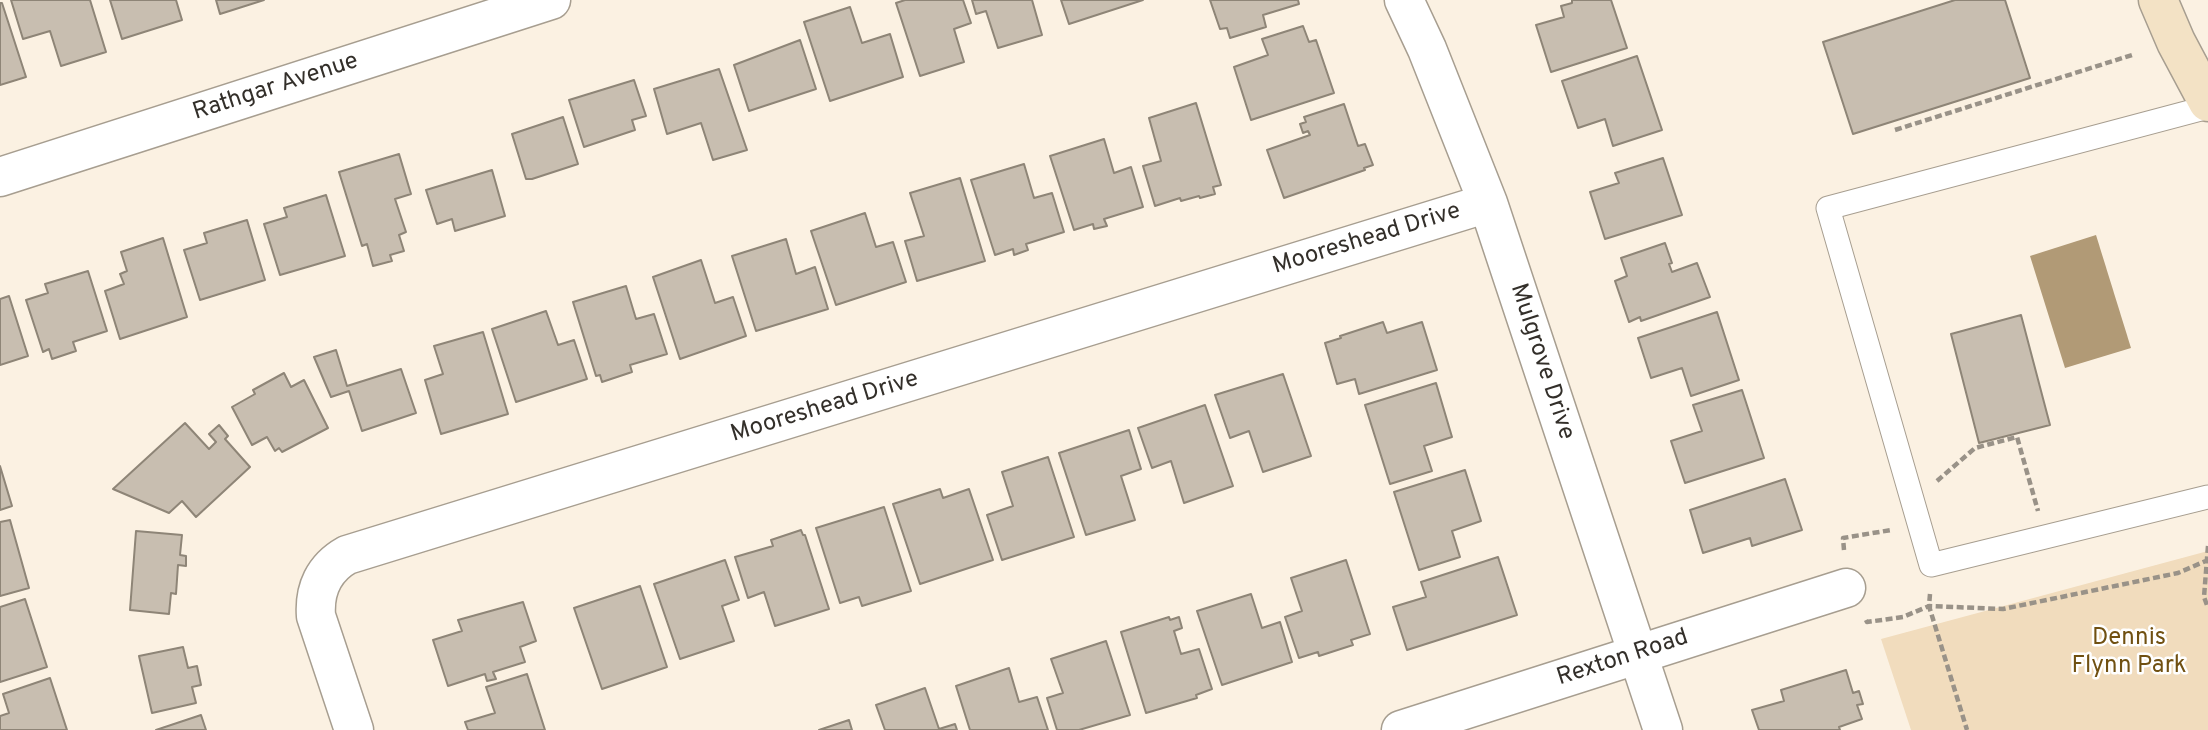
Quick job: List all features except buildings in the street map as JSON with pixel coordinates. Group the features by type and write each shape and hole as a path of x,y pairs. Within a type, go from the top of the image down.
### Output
{"main road":[{"path":"2158,0 2208,105"}],"street":[{"name":"Rathgar Avenue","path":"0,177 551,0"},
{"name":"Mulgrove Drive","path":"1404,0 1427,49 1488,203 1663,730"},
{"name":"Mooreshead Drive","path":"354,730 315,605 324,575 338,560 347,555 1488,203"},
{"name":"Rexton Road","path":"1401,730 1846,588"}],"lane":[{"path":"2208,105 1828,208 1931,565 2208,497"}],"path":[{"path":"1895,130 2132,55"},
{"path":"1913,502 1975,448 2017,437 2046,537"},
{"path":"2208,546 2204,597 2208,608"},
{"path":"1929,606 2003,610 2178,573 2207,560"},
{"path":"1931,565 1929,606 1967,730"}],"green space":[{"name":"Dennis Flynn Park","path":"2208,551 2208,730 1911,730 1881,639"}],"shaded area":[{"path":"2096,235 2131,348 2065,368 2030,256"}]}
